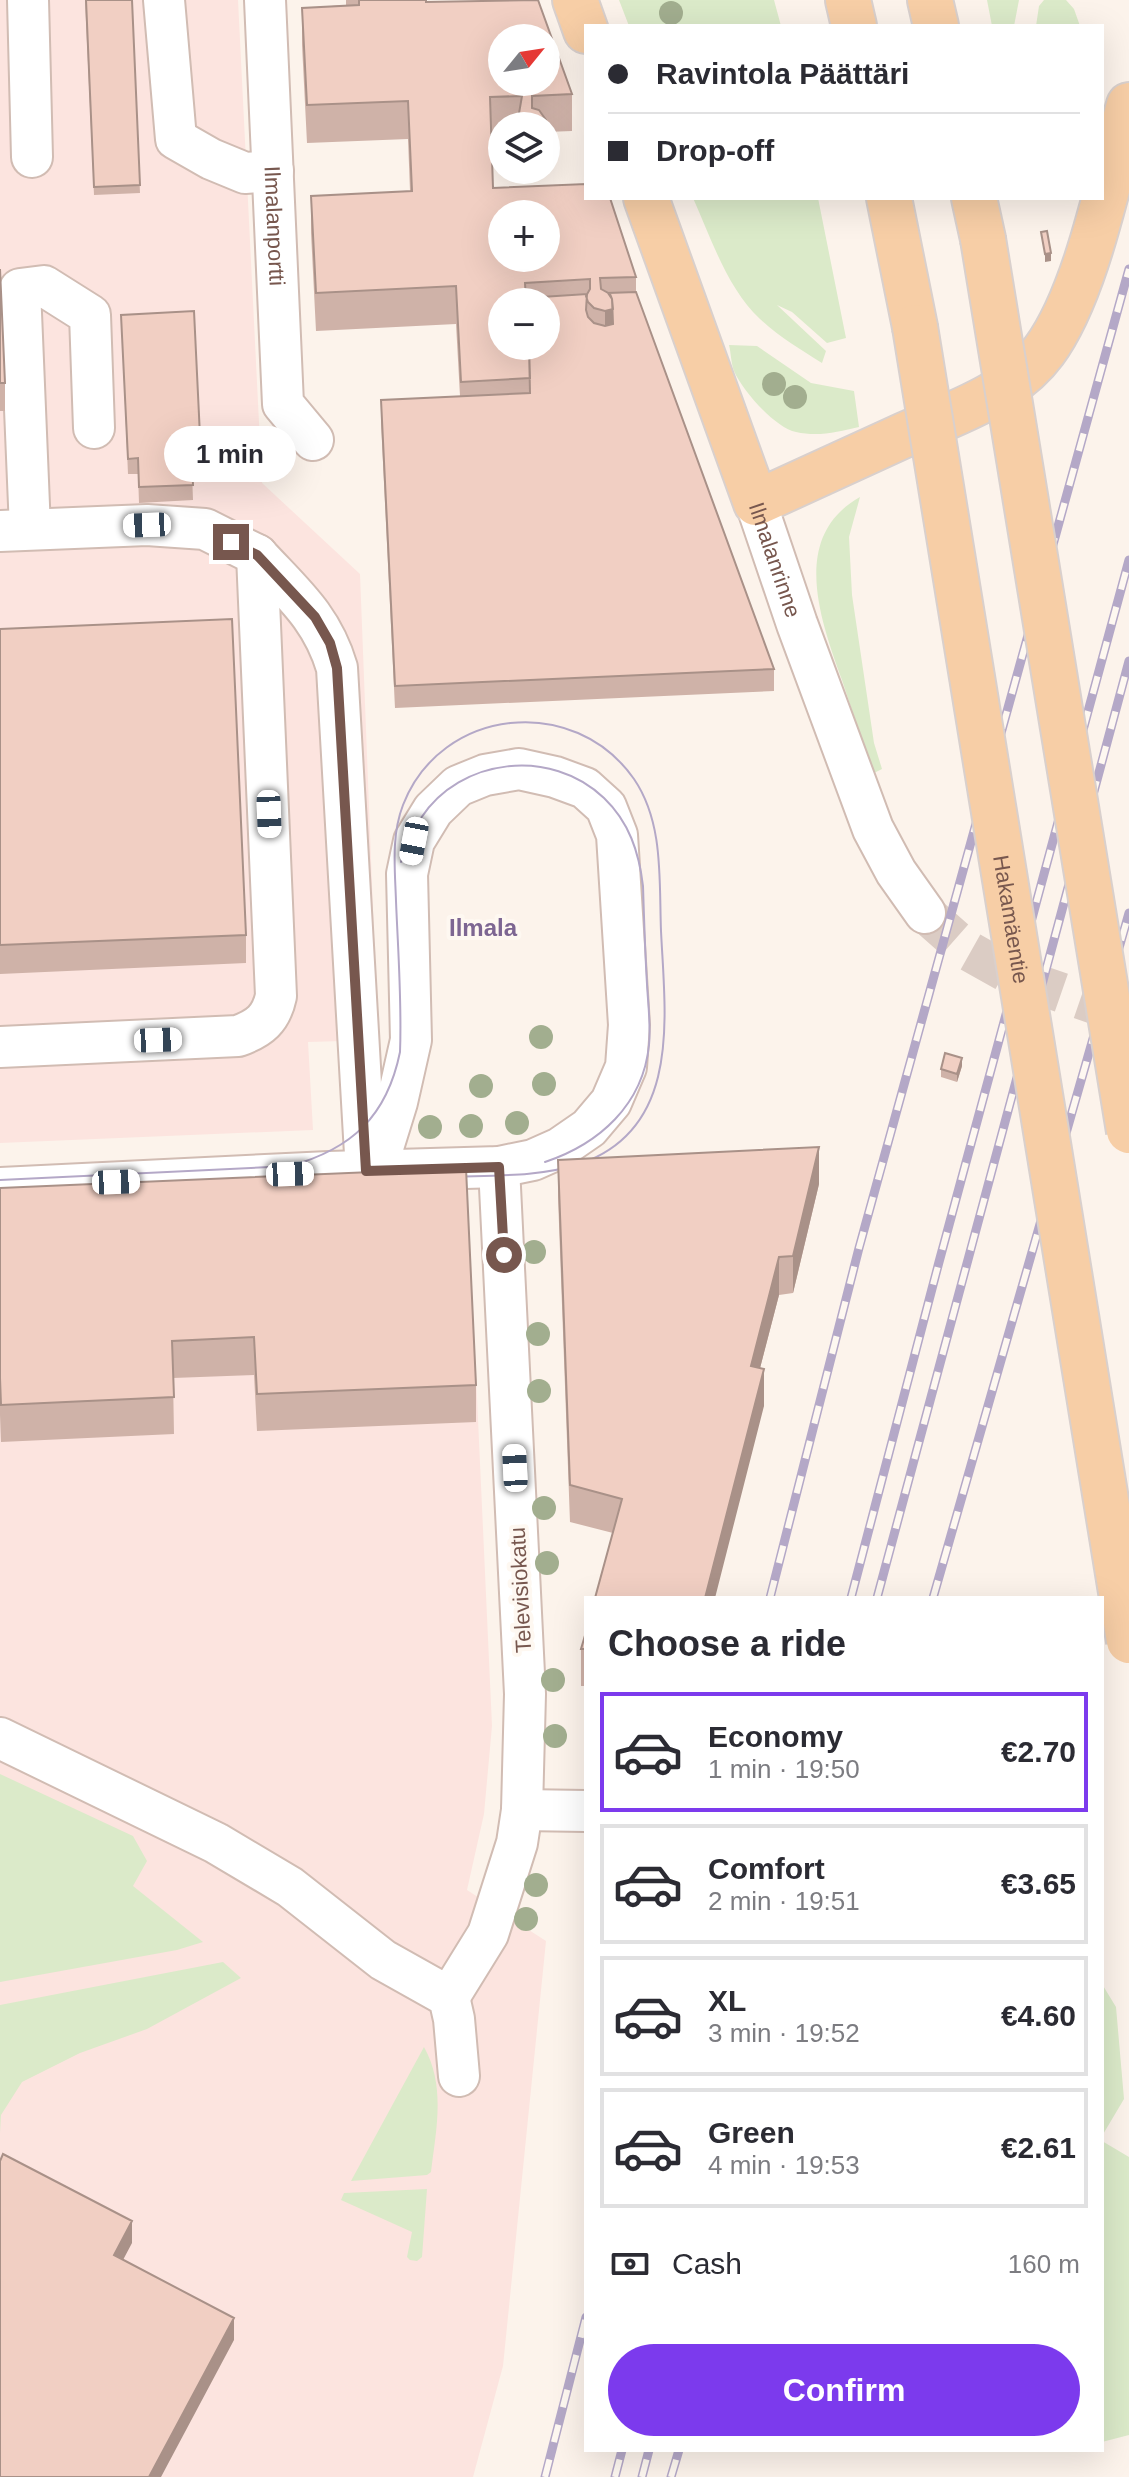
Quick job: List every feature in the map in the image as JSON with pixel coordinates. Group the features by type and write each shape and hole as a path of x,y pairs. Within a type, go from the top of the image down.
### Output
{"main road":[{"path":"575,0 584,25"},
{"path":"848,0 854,24"},
{"path":"930,0 936,24"},
{"path":"1104,195 1129,105"},
{"name":"Ilmalanrinne","path":"647,200 756,503"},
{"name":"Hakamäentie","path":"889,200 915,327 1129,1641"},
{"path":"756,503 969,406 1010,384 1044,352 1066,313 1087,257 1103,200"},
{"path":"979,218 1129,1131"}],"street":[{"path":"28,0 32,157"},
{"path":"164,0 176,139 211,159 245,173 273,171"},
{"name":"Ilmalanportti","path":"265,0 283,404 313,440"},
{"path":"94,428 90,315 44,286 20,289 15,530 147,525 205,529 257,555 315,617 330,643 337,668 371,1170"},
{"name":"Ilmalanrinne","path":"756,503 873,829 896,872 925,913"},
{"path":"0,1047 238,1036 252,1031 272,1013 276,980 257,555"},
{"path":"0,1188 499,1167 543,1156 589,1128 611,1102 626,1067 629,1025 617,835 606,807 585,788 519,769 485,775 458,786 433,810 414,841 407,874 411,1040 397,1102 371,1170"},
{"name":"Televisiokatu","path":"449,1997 488,1934 517,1843 522,1810 525,1694 499,1167"},
{"path":"0,1738 216,1843 290,1887 383,1960 449,1997 459,2076"},
{"path":"522,1810 584,1811"}],"shaded area":[{"path":"0,0 238,0 262,483 360,574 378,1040 308,1042 313,1130 0,1143"},
{"path":"468,1200 492,1726 484,1814 467,1890 546,1941 503,2366 473,2477 0,2477 0,1222"}],"green space":[{"path":"619,0 774,0 780,24 628,24"},
{"path":"987,0 1019,0 1014,24 992,24"},
{"path":"1044,0 1066,0 1074,9 1079,24 1036,24 1039,6"},
{"path":"694,200 818,200 846,338 827,343 792,312 777,305 826,351 822,363 774,331 748,307 721,262"},
{"path":"729,345 757,346 811,383 854,391 859,427 812,434 788,429 760,407 738,379"},
{"path":"860,497 849,537 852,595 874,743 882,769 874,773 826,632 816,581 824,534 838,514"},
{"path":"0,1774 133,1836 147,1861 133,1886 203,1942 177,1950 0,1982"},
{"path":"223,1962 241,1978 147,2029 80,2053 22,2082 1,2115 0,2133 0,2005"},
{"path":"1104,1987 1116,2007 1124,2099 1104,2133"},
{"path":"424,2047 435,2077 438,2108 431,2172 427,2175 351,2181"},
{"path":"1104,2142 1129,2157 1129,2435 1104,2441"},
{"path":"427,2189 422,2257 417,2261 407,2257 412,2232 341,2200 344,2193"}],"building":[{"path":"86,0 132,0 140,185 94,187"},
{"path":"359,0 538,0 547,24 488,24 488,96 522,96 490,97 488,184 493,184 493,188 584,184 584,200 611,200 636,277 600,278 601,289 612,299 613,309 605,311 594,308 588,302 586,296 590,279 525,283 525,288 488,288 488,360 529,360 530,378 461,382 456,286 316,293 311,196 412,191 408,101 307,105 302,8 359,5"},
{"path":"560,61 572,94 560,95"},
{"path":"522,96 532,96 532,108 540,112 519,112"},
{"path":"1047,231 1051,253 1045,254 1041,232"},
{"path":"0,269 5,383 0,383"},
{"path":"636,292 774,669 395,686 381,400 530,393 529,360 560,360 560,296 587,294 588,317 594,323 605,326 613,324 612,299 608,293"},
{"path":"194,311 201,457 192,458 193,485 139,487 138,458 128,459 121,315"},
{"path":"232,619 246,935 0,945 0,629"},
{"path":"945,1053 962,1058 957,1074 941,1069"},
{"path":"819,1147 793,1256 779,1257 751,1366 764,1369 706,1596 596,1596 622,1499 570,1485 558,1160"},
{"path":"466,1168 476,1385 257,1394 254,1337 172,1341 174,1397 1,1405 0,1188"},
{"path":"3,2154 132,2221 114,2255 234,2318 149,2477 0,2477 0,2161"}],"tunnel":[{"path":"925,913 967,950 1013,976 1129,1016"}],"tram line":[{"path":"0,1180 290,1166 332,1150 349,1139 376,1112 394,1075 400,1052 395,853 403,805 421,772 447,748 477,731 510,723 545,724 578,733 608,751 634,779 651,814 658,852 664,998 660,1065 652,1096 637,1123 614,1146 582,1163 531,1173 444,1177"},
{"path":"401,862 414,829 438,798 459,782 507,766 533,766 559,771 583,782 613,807 626,827 639,861 643,886 650,1030 645,1067 628,1104 615,1119 583,1145 545,1162"}],"railway":[{"path":"771,1596 859,1248 1129,269"},
{"path":"852,1596 1129,560"},
{"path":"878,1596 1129,661"},
{"path":"934,1596 1129,913"},
{"path":"545,2477 584,2325"},
{"path":"615,2477 621,2452"},
{"path":"642,2477 648,2452"},
{"path":"671,2477 678,2452"}],"district":[{"name":"Ilmala","path":"483,928"}],"route":[{"path":"231,542 257,555 315,617 330,643 337,668 366,1171 499,1167 504,1255"}]}
